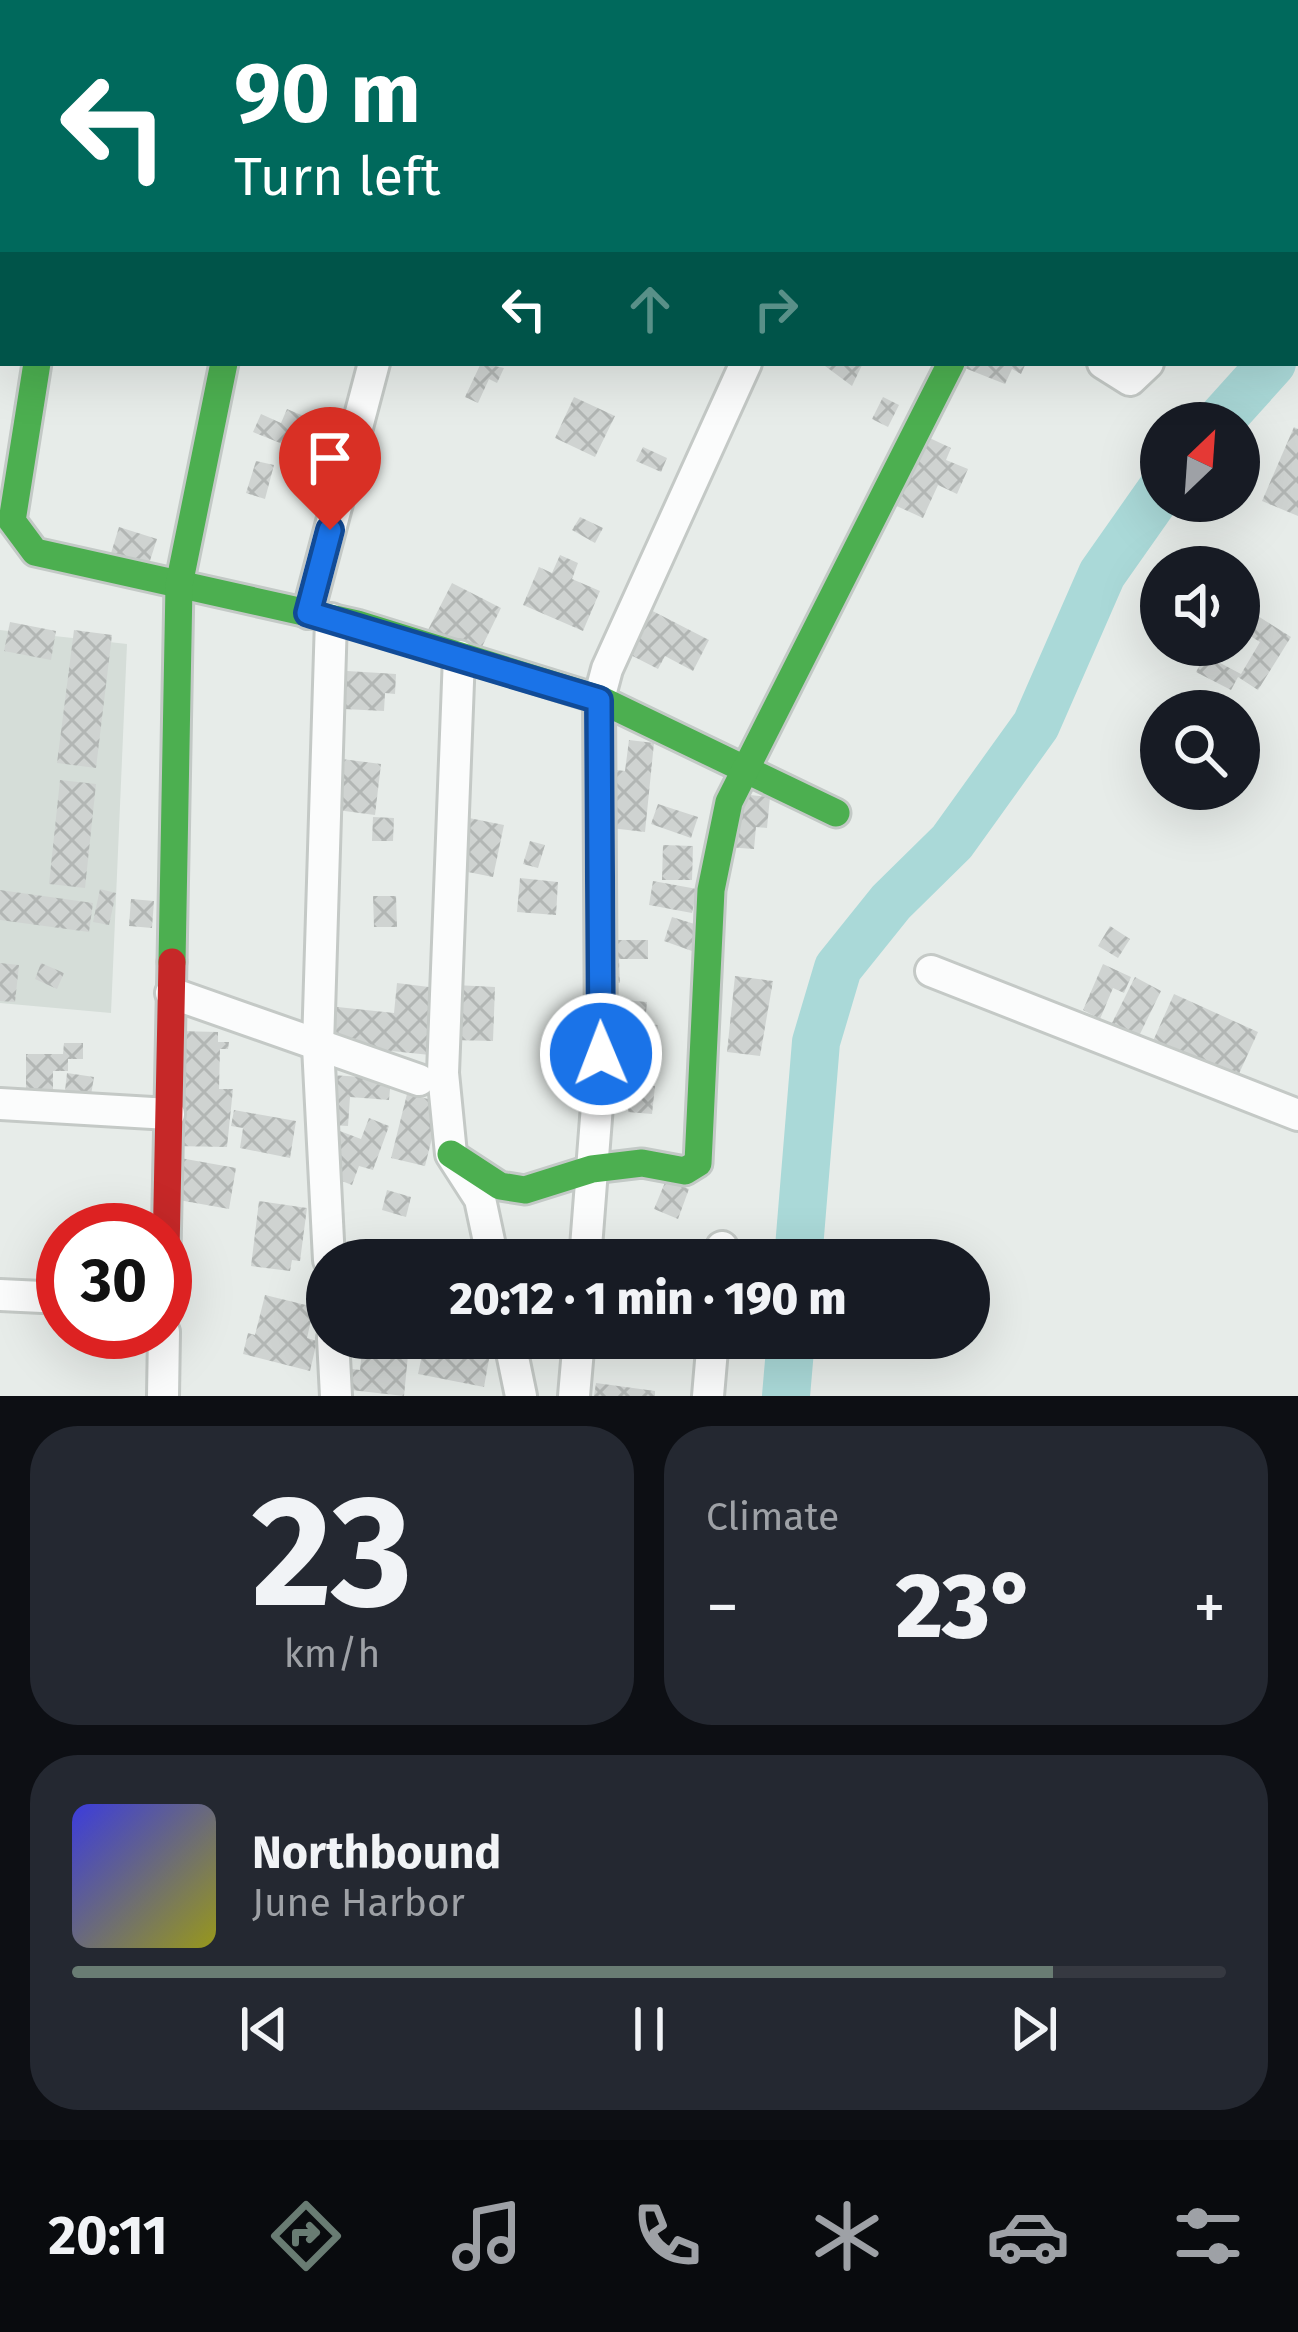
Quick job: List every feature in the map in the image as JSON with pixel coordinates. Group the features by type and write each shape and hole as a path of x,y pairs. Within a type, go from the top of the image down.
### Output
{"street":[{"path":"37,366 12,521 35,552 319,616 599,700 836,814"},
{"path":"167,1203 178,585 223,366"},
{"path":"328,1239 318,1046 319,616 373,366"},
{"path":"587,1239 601,1054 599,700 607,669 745,366"},
{"path":"451,1154 500,1186 525,1190 592,1169 642,1163 685,1171 698,1163 711,890 729,802 949,366"},
{"path":"1108,366 1130,380 1145,366"},
{"path":"459,656 442,1073 451,1154 480,1199 489,1239"},
{"path":"931,971 1298,1115"},
{"path":"171,993 419,1080"},
{"path":"0,1104 169,1114"},
{"path":"0,1295 36,1297"},
{"path":"163,1396 164,1359"},
{"path":"334,1359 336,1396"},
{"path":"513,1359 521,1396"},
{"path":"574,1396 577,1359"},
{"path":"708,1396 711,1359"}],"shaded area":[{"path":"0,630 127,644 111,1013 0,1003"}],"building":[{"path":"480,366 504,368 497,383 489,379 478,403 465,397"},
{"path":"825,366 862,366 852,386"},
{"path":"960,366 1025,366 1021,374 1012,369 1005,384"},
{"path":"574,397 615,416 595,457 555,438"},
{"path":"883,397 899,405 888,427 872,419"},
{"path":"287,409 313,420 300,451 253,432 261,414 281,423"},
{"path":"1294,427 1298,429 1298,516 1262,501"},
{"path":"919,433 951,448 946,460 968,469 957,494 938,485 923,518 890,503"},
{"path":"643,447 667,458 661,472 636,461"},
{"path":"256,461 274,465 265,499 246,493"},
{"path":"580,517 603,528 595,543 572,530"},
{"path":"119,527 157,539 145,576 108,563"},
{"path":"560,555 578,563 572,579 600,591 583,631 523,605 539,567 552,573"},
{"path":"452,583 501,608 477,657 427,632"},
{"path":"637,603 709,640 693,671 665,656 658,669 615,647"},
{"path":"1260,617 1291,637 1258,690 1238,677 1231,690 1196,672 1199,666 1226,666 1241,674 1246,666 1260,666"},
{"path":"10,622 56,631 51,660 4,651"},
{"path":"74,630 112,635 96,768 57,763"},
{"path":"347,671 396,674 395,694 385,693 384,711 344,709"},
{"path":"629,740 654,743 645,832 602,827 608,769 625,771"},
{"path":"342,759 381,764 375,815 337,810"},
{"path":"60,780 96,784 85,888 49,884"},
{"path":"731,793 770,797 767,828 756,827 754,849 726,847"},
{"path":"658,804 698,817 691,838 651,824"},
{"path":"373,817 394,818 393,841 372,841"},
{"path":"469,818 504,825 493,877 458,870"},
{"path":"530,841 545,845 538,868 523,864"},
{"path":"663,845 693,846 692,880 662,880"},
{"path":"520,878 558,882 556,915 517,912"},
{"path":"653,881 697,889 692,913 649,905"},
{"path":"100,889 116,893 109,925 93,922"},
{"path":"0,890 93,903 89,932 0,920"},
{"path":"373,896 396,896 397,927 374,927"},
{"path":"131,899 154,901 152,928 129,926"},
{"path":"672,917 701,926 692,951 664,941"},
{"path":"1110,926 1130,939 1118,958 1098,946"},
{"path":"613,940 648,940 648,959 619,959 620,983 613,983"},
{"path":"0,963 19,965 15,1002 0,1001"},
{"path":"41,963 64,973 57,989 35,979"},
{"path":"1103,964 1131,977 1124,993 1113,988 1100,1019 1083,1010"},
{"path":"735,976 773,981 760,1056 727,1052"},
{"path":"1135,977 1161,991 1139,1036 1112,1023"},
{"path":"397,983 437,988 430,1055 324,1044 328,1006 394,1013"},
{"path":"455,985 495,987 493,1041 453,1040"},
{"path":"1174,994 1258,1032 1237,1078 1153,1041"},
{"path":"611,999 647,1002 645,1024 658,1025 656,1047 608,1043"},
{"path":"177,1031 218,1032 218,1042 229,1042 228,1049 220,1049 219,1089 233,1089 227,1147 174,1146"},
{"path":"64,1043 83,1043 83,1059 68,1059 68,1071 53,1071 53,1092 26,1092 26,1054 63,1054"},
{"path":"67,1073 94,1077 91,1095 65,1091"},
{"path":"332,1075 391,1079 389,1100 350,1097 348,1126 329,1125"},
{"path":"630,1083 655,1086 652,1114 628,1112"},
{"path":"407,1094 441,1102 425,1166 391,1158"},
{"path":"234,1110 296,1121 290,1158 240,1148 243,1128 231,1126"},
{"path":"369,1118 389,1126 373,1170 359,1166 352,1185 329,1176 332,1128 361,1139"},
{"path":"180,1158 236,1168 229,1209 173,1199"},
{"path":"666,1180 689,1189 678,1219 654,1209"},
{"path":"387,1190 411,1197 406,1217 382,1210"},
{"path":"259,1201 307,1208 300,1261 292,1260 290,1271 251,1266"},
{"path":"265,1295 306,1305 310,1371 243,1354 248,1333 255,1335"},
{"path":"361,1359 408,1359 404,1396 342,1389 344,1368 360,1370"},
{"path":"421,1359 489,1359 484,1387 418,1374"},
{"path":"596,1383 655,1391 655,1396 594,1396"}],"waterway":[{"path":"1237,402 1269,366"},
{"path":"800,1239 816,1042 838,968 891,902 952,842 1036,725 1102,574 1140,520"},
{"path":"786,1396 789,1359"}],"traffic: fast":[{"path":"37,366 12,521 35,552 357,624 599,699 836,813"},
{"path":"172,962 179,585 223,366"},
{"path":"451,1154 500,1186 525,1190 592,1169 642,1163 685,1171 698,1163 711,890 729,802 949,366"}],"traffic: jam":[{"path":"167,1203 172,962"}],"route":[{"path":"330,530 308,613 599,700 601,1054"}]}
